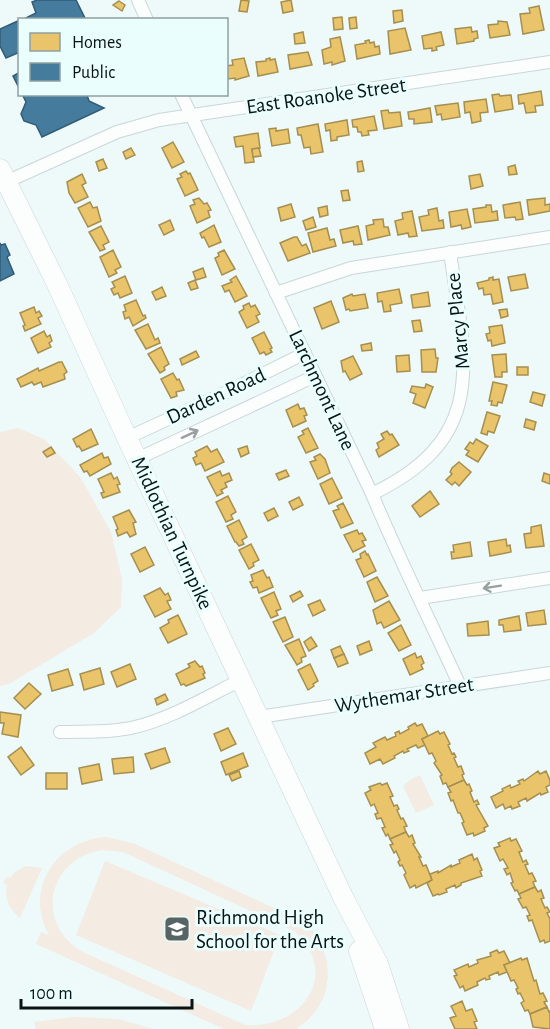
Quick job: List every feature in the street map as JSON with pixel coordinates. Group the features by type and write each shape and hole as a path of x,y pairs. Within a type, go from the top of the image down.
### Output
{"main road":[{"name":"Midlothian Turnpike","path":"2,179 62,294 127,438 343,897 378,964 399,1029"},
{"name":"Midlothian Turnpike","path":"343,897 385,1029"}],"street":[{"path":"138,0 146,18"},
{"name":"East Roanoke Street","path":"2,179 117,132 159,120 550,62"},
{"name":"Larchmont Lane","path":"182,96 372,494 394,548 420,598 460,686"},
{"path":"276,293 351,268 550,237"},
{"name":"Marcy Place","path":"372,494 419,465 438,445 456,413 464,379 464,356 450,252"},
{"name":"Darden Road","path":"127,438 305,353"},
{"name":"Darden Road","path":"137,459 315,376"},
{"path":"420,598 550,578"},
{"name":"Wythemar Street","path":"259,717 550,673"},
{"path":"60,732 115,730 156,721 241,680"}],"shaded area":[{"path":"18,428 44,439 81,478 111,532 122,579 121,607 94,633 9,684 0,686 0,432"},
{"path":"420,775 434,805 416,813 403,786"},
{"path":"107,837 135,844 302,921 314,932 322,945 327,961 328,977 325,994 318,1008 296,1029 224,1029 36,944 41,932 49,935 42,918 40,901 43,884 50,870 60,857 73,847 89,840","holes":["102,850 123,852 296,932 309,948 315,965 314,981 309,996 284,1018 266,1024 245,1025 85,953 69,941 58,927 53,911 53,895 59,879 69,866 83,856"]},
{"path":"105,861 280,935 251,1011 76,935"},
{"path":"26,866 42,868 20,918 9,903 6,895 7,885 3,883 6,877 10,878"},
{"path":"74,1017 119,1019 153,1029 36,1029 34,1022"}],"building: Homes":[{"path":"241,0 249,1 247,12 239,11"},
{"path":"291,0 293,11 283,13 281,2"},
{"path":"119,1 125,5 122,11 113,5"},
{"path":"539,6 544,30 523,34 520,14 530,13 529,8"},
{"path":"402,10 403,21 394,23 393,11"},
{"path":"342,17 343,29 334,30 333,18"},
{"path":"356,17 357,28 350,29 349,18"},
{"path":"498,21 507,22 510,35 490,38 488,25 498,24"},
{"path":"471,27 472,32 477,31 478,38 457,44 455,29"},
{"path":"405,28 411,50 390,54 388,31"},
{"path":"303,32 305,43 295,44 294,34"},
{"path":"441,32 444,45 432,51 432,48 424,49 422,36"},
{"path":"340,37 345,61 332,65 332,62 324,64 322,50 331,47 330,39"},
{"path":"369,40 370,43 374,42 375,47 379,46 380,54 357,59 355,45 366,43 365,41"},
{"path":"308,52 312,65 290,69 288,55"},
{"path":"244,58 249,76 235,80 235,78 228,79 228,66 233,65 232,60"},
{"path":"270,58 270,60 275,59 278,72 258,76 256,62"},
{"path":"541,91 543,105 535,106 536,112 526,113 524,103 519,104 518,95"},
{"path":"499,94 500,96 511,95 513,109 495,112 492,95"},
{"path":"486,99 488,112 480,113 481,121 472,123 470,112 465,113 464,102"},
{"path":"458,103 460,117 442,120 441,114 437,115 435,106"},
{"path":"430,108 432,122 414,124 414,119 409,119 408,112"},
{"path":"388,110 389,113 400,112 402,126 384,129 381,111"},
{"path":"374,116 377,130 368,131 369,135 362,136 357,127 353,127 352,120"},
{"path":"347,120 349,135 337,137 337,140 331,141 330,130 326,131 325,124"},
{"path":"318,124 323,152 311,154 310,147 304,148 297,128"},
{"path":"276,128 276,131 288,129 290,143 272,146 269,129"},
{"path":"258,133 260,148 252,149 254,162 245,163 243,146 236,147 234,137"},
{"path":"173,142 184,162 172,168 162,148"},
{"path":"131,148 135,155 126,159 123,152"},
{"path":"259,148 261,156 253,157 252,149"},
{"path":"103,159 107,168 99,171 96,162"},
{"path":"362,161 364,171 358,172 357,162"},
{"path":"515,165 517,174 509,175 508,167"},
{"path":"186,171 190,173 198,190 185,196 177,179 182,177 180,174"},
{"path":"82,174 86,183 82,185 88,197 75,203 69,193 67,182"},
{"path":"480,174 483,186 471,189 469,176"},
{"path":"348,190 350,200 343,201 341,191"},
{"path":"199,198 204,204 207,203 211,210 208,211 210,217 197,223 190,206 195,204 193,200"},
{"path":"545,198 545,205 550,204 550,211 529,215 527,200"},
{"path":"90,202 93,208 97,207 101,221 88,227 78,208"},
{"path":"520,202 523,219 505,218 503,205"},
{"path":"291,204 295,217 281,221 278,208"},
{"path":"486,205 491,205 492,212 497,211 498,220 475,223 473,209 486,207"},
{"path":"327,206 328,215 320,217 318,208"},
{"path":"437,208 439,221 443,220 444,228 422,231 419,217 429,215 428,210"},
{"path":"467,209 471,227 462,229 461,225 451,227 449,212"},
{"path":"412,211 417,236 409,237 408,233 398,235 395,221 403,219 402,213"},
{"path":"313,217 316,227 306,230 303,221"},
{"path":"383,219 384,227 388,227 390,235 368,240 366,226 374,224 373,220"},
{"path":"170,220 174,230 164,235 159,225"},
{"path":"214,225 221,242 209,247 200,233"},
{"path":"101,226 109,242 103,245 105,249 100,251 89,232"},
{"path":"358,226 362,244 354,245 353,241 343,243 340,230"},
{"path":"327,228 330,240 334,239 336,246 313,252 308,233"},
{"path":"297,237 302,246 306,244 310,253 288,261 280,243"},
{"path":"113,250 121,267 115,270 117,273 109,277 100,257"},
{"path":"224,250 235,269 222,275 215,258"},
{"path":"203,268 206,277 196,280 193,272"},
{"path":"525,274 528,288 511,291 508,277"},
{"path":"125,276 132,293 120,298 118,293 114,295 111,289 115,287 112,282"},
{"path":"236,276 247,296 235,302 229,290 225,292 222,286 232,282 230,280"},
{"path":"493,277 493,280 499,279 503,302 493,304 491,294 484,295 483,288 479,289 477,283"},
{"path":"195,280 198,288 191,290 188,283"},
{"path":"162,287 166,296 156,300 152,292"},
{"path":"399,289 402,303 390,305 391,311 384,312 382,301 378,302 377,293"},
{"path":"428,292 430,306 413,308 411,295"},
{"path":"352,294 353,296 365,294 368,308 346,310 343,298"},
{"path":"136,300 146,318 133,326 129,317 125,319 123,312 126,311 124,305"},
{"path":"331,301 339,322 322,329 314,308"},
{"path":"249,303 251,307 255,305 260,314 256,316 259,322 247,328 239,312"},
{"path":"34,307 36,313 39,311 42,316 38,318 41,324 25,331 20,313"},
{"path":"507,309 508,316 501,318 499,310"},
{"path":"420,320 422,331 414,332 412,321"},
{"path":"148,324 155,340 158,338 160,343 146,349 135,330"},
{"path":"502,325 505,343 492,346 486,334 490,333 489,327"},
{"path":"44,331 47,337 50,335 51,347 38,353 31,338"},
{"path":"264,332 272,348 270,349 272,352 266,355 264,352 260,354 252,338"},
{"path":"371,343 372,350 362,351 361,345"},
{"path":"161,347 169,364 160,373 148,354"},
{"path":"435,349 436,358 438,358 436,372 422,372 421,350"},
{"path":"196,351 199,357 182,365 180,359"},
{"path":"506,354 507,372 502,372 502,377 495,377 492,355"},
{"path":"409,355 410,371 397,372 396,356"},
{"path":"353,356 362,374 350,380 345,371 343,372 341,361"},
{"path":"62,362 67,372 64,374 65,379 43,387 41,382 34,385 32,382 21,387 17,379 38,368 39,371"},
{"path":"517,367 528,367 528,375 517,375"},
{"path":"173,373 184,390 176,392 177,396 171,398 161,379"},
{"path":"493,382 507,385 502,403 498,402 497,406 491,405 492,401 489,401"},
{"path":"426,384 433,387 425,408 413,403 416,394 410,392 412,386 425,388"},
{"path":"533,392 545,395 542,406 530,402"},
{"path":"298,404 300,409 304,408 307,415 304,416 306,421 293,427 286,410"},
{"path":"487,412 500,416 494,433 488,431 487,435 481,433"},
{"path":"526,419 536,422 534,430 524,427"},
{"path":"308,428 318,448 306,453 298,437"},
{"path":"91,429 98,444 82,451 73,439"},
{"path":"387,431 390,435 392,434 399,445 379,457 376,450 379,448 377,443 384,439 381,434"},
{"path":"476,439 488,446 478,462 466,455 469,451 465,449 470,442 473,444"},
{"path":"207,446 211,452 217,449 224,462 205,471 201,463 196,465 193,458 197,456 195,452"},
{"path":"247,446 249,453 241,457 238,449"},
{"path":"51,447 55,453 47,457 43,452"},
{"path":"102,453 104,458 108,457 111,464 90,476 87,471 84,472 80,465"},
{"path":"320,454 325,459 330,473 318,479 310,462 316,460 314,457"},
{"path":"459,462 471,472 459,486 455,482 452,485 446,480 452,474 450,472 452,468"},
{"path":"286,470 289,476 279,480 276,474"},
{"path":"220,471 222,476 229,473 232,480 225,483 227,487 217,496 207,477"},
{"path":"111,473 114,479 117,477 120,492 103,498 101,493 104,492 98,479"},
{"path":"544,473 550,475 550,484 542,481"},
{"path":"332,478 342,498 329,504 320,484"},
{"path":"430,491 439,504 420,517 412,506"},
{"path":"228,496 236,512 231,515 233,519 226,522 216,502"},
{"path":"299,497 303,505 293,510 289,502"},
{"path":"343,503 353,523 341,528 333,511 339,509 337,506"},
{"path":"274,508 278,516 268,521 264,513"},
{"path":"129,510 136,522 133,523 136,534 130,537 127,532 118,536 113,517"},
{"path":"239,520 247,537 242,540 244,544 239,546 227,526"},
{"path":"541,525 544,546 526,548 524,534 531,533 531,527"},
{"path":"357,530 366,540 362,541 365,546 353,552 344,535"},
{"path":"506,539 511,552 490,556 488,542"},
{"path":"470,542 472,556 452,559 453,545"},
{"path":"251,544 259,560 249,569 239,550"},
{"path":"145,547 154,565 140,572 131,554"},
{"path":"365,551 376,571 364,577 356,560 361,558 360,554"},
{"path":"263,570 273,587 259,593 257,587 253,588 250,582 253,581 251,575"},
{"path":"377,577 388,596 375,602 367,582"},
{"path":"160,588 165,595 168,593 171,600 167,601 171,609 155,617 144,596"},
{"path":"300,591 303,596 293,602 290,596"},
{"path":"274,592 281,609 276,611 278,615 271,618 261,598"},
{"path":"320,600 325,610 313,616 308,605"},
{"path":"389,601 400,620 384,628 381,622 377,624 373,610"},
{"path":"544,610 546,624 528,626 526,613"},
{"path":"178,615 187,634 168,643 160,628 169,623 168,620"},
{"path":"519,616 521,630 504,632 503,625 499,625 499,620"},
{"path":"285,617 293,637 283,642 273,622"},
{"path":"488,621 489,635 468,636 467,624"},
{"path":"401,625 411,645 399,651 388,633"},
{"path":"311,637 317,646 309,651 304,642"},
{"path":"299,639 306,656 301,658 302,662 297,665 285,645"},
{"path":"369,641 372,650 360,655 357,646"},
{"path":"340,646 344,654 334,658 331,650"},
{"path":"415,653 417,658 421,656 424,663 421,665 423,669 410,675 403,659"},
{"path":"344,654 348,663 338,667 334,658"},
{"path":"195,661 200,667 202,666 205,678 186,686 181,685 176,674 190,667 188,664"},
{"path":"130,664 136,679 117,687 111,672"},
{"path":"310,664 318,681 308,690 298,670"},
{"path":"100,668 104,684 84,690 80,674"},
{"path":"68,669 73,685 52,691 48,675"},
{"path":"29,683 41,694 25,709 14,698"},
{"path":"165,694 168,700 157,705 155,699"},
{"path":"0,712 21,715 18,737 2,734 4,723 0,723"},
{"path":"415,723 417,726 422,724 428,736 422,739 425,745 418,748 416,745 407,749 409,751 404,753 403,751 383,764 380,759 370,764 365,753 376,747 373,743 385,737 387,740 396,736 395,733 399,731 400,734"},
{"path":"228,728 236,744 221,751 214,734"},
{"path":"438,731 440,734 444,732 452,754 454,753 456,757 454,758 458,767 461,766 464,774 462,775 464,780 448,787 446,783 443,784 440,776 442,775 434,763 436,761 432,753 429,754 422,739"},
{"path":"21,747 34,765 21,775 8,757"},
{"path":"165,748 170,762 151,769 145,754"},
{"path":"243,753 248,766 226,775 221,762"},
{"path":"133,757 134,772 114,774 112,759"},
{"path":"99,764 102,780 82,784 79,768"},
{"path":"239,771 241,777 232,781 229,775"},
{"path":"538,771 540,774 546,771 550,780 550,785 546,787 548,792 541,795 540,793 527,801 526,798 518,802 520,806 512,809 511,806 505,809 503,804 496,808 491,797 510,785 511,788 520,784 518,781 523,779 524,781"},
{"path":"46,773 67,773 67,789 46,789"},
{"path":"464,780 467,785 469,784 474,802 477,800 479,804 476,805 488,826 484,828 485,831 474,836 473,833 467,835 460,813 448,793 451,792 448,787"},
{"path":"380,783 382,785 387,783 393,796 390,797 394,806 397,805 401,819 403,818 407,826 404,827 406,832 390,839 382,828 385,827 381,818 377,819 375,814 378,813 374,804 371,806 365,793 371,790 369,787"},
{"path":"406,832 409,837 412,835 415,843 413,844 432,880 416,888 415,885 410,888 404,875 406,873 398,862 400,860 396,851 394,853 390,845 393,844 390,839"},
{"path":"510,838 511,841 516,839 522,851 519,852 523,862 526,860 528,864 525,865 529,874 532,873 536,881 533,882 535,887 519,894 511,883 513,882 510,873 507,875 504,869 508,868 503,859 500,861 494,848 500,846 498,843"},
{"path":"472,854 474,860 477,858 482,876 461,883 456,888 455,885 446,889 447,892 433,896 427,883 432,880 430,874 438,871 438,873 451,865 451,867 460,863 459,860"},
{"path":"535,887 538,892 541,890 544,898 541,899 545,908 547,907 550,912 547,913 550,919 550,941 545,943 544,940 540,942 532,920 529,921 527,916 530,915 526,907 523,908 518,899 521,898 519,894"},
{"path":"497,950 499,953 504,951 510,963 504,965 507,972 499,975 498,972 489,976 490,979 485,978 477,982 478,985 465,991 463,986 460,988 454,976 457,975 454,970 468,964 469,967 478,963 477,960 491,956 490,953"},
{"path":"521,958 522,960 527,958 540,994 543,993 547,1001 544,1002 547,1007 530,1014 528,1010 525,1011 521,1003 524,1001 520,993 518,994 516,989 518,988 514,980 511,981 504,965"},
{"path":"462,1001 466,1011 472,1009 477,1021 474,1022 477,1029 455,1029 450,1018 456,1016 451,1006"},
{"path":"547,1007 550,1011 550,1029 533,1027 530,1014"}],"building: Public":[{"path":"76,0 85,18 26,18 36,13 32,2"},
{"path":"18,21 18,53 6,58 0,46 0,29"},
{"path":"18,73 18,86 13,76"},
{"path":"23,96 87,96 89,101 104,108 42,137 36,125 24,121 21,114 26,102"},
{"path":"0,243 5,244 10,255 7,257 14,274 0,281"}],"place":[{"name":"Richmond High School for the Arts","path":"177,929"}]}
